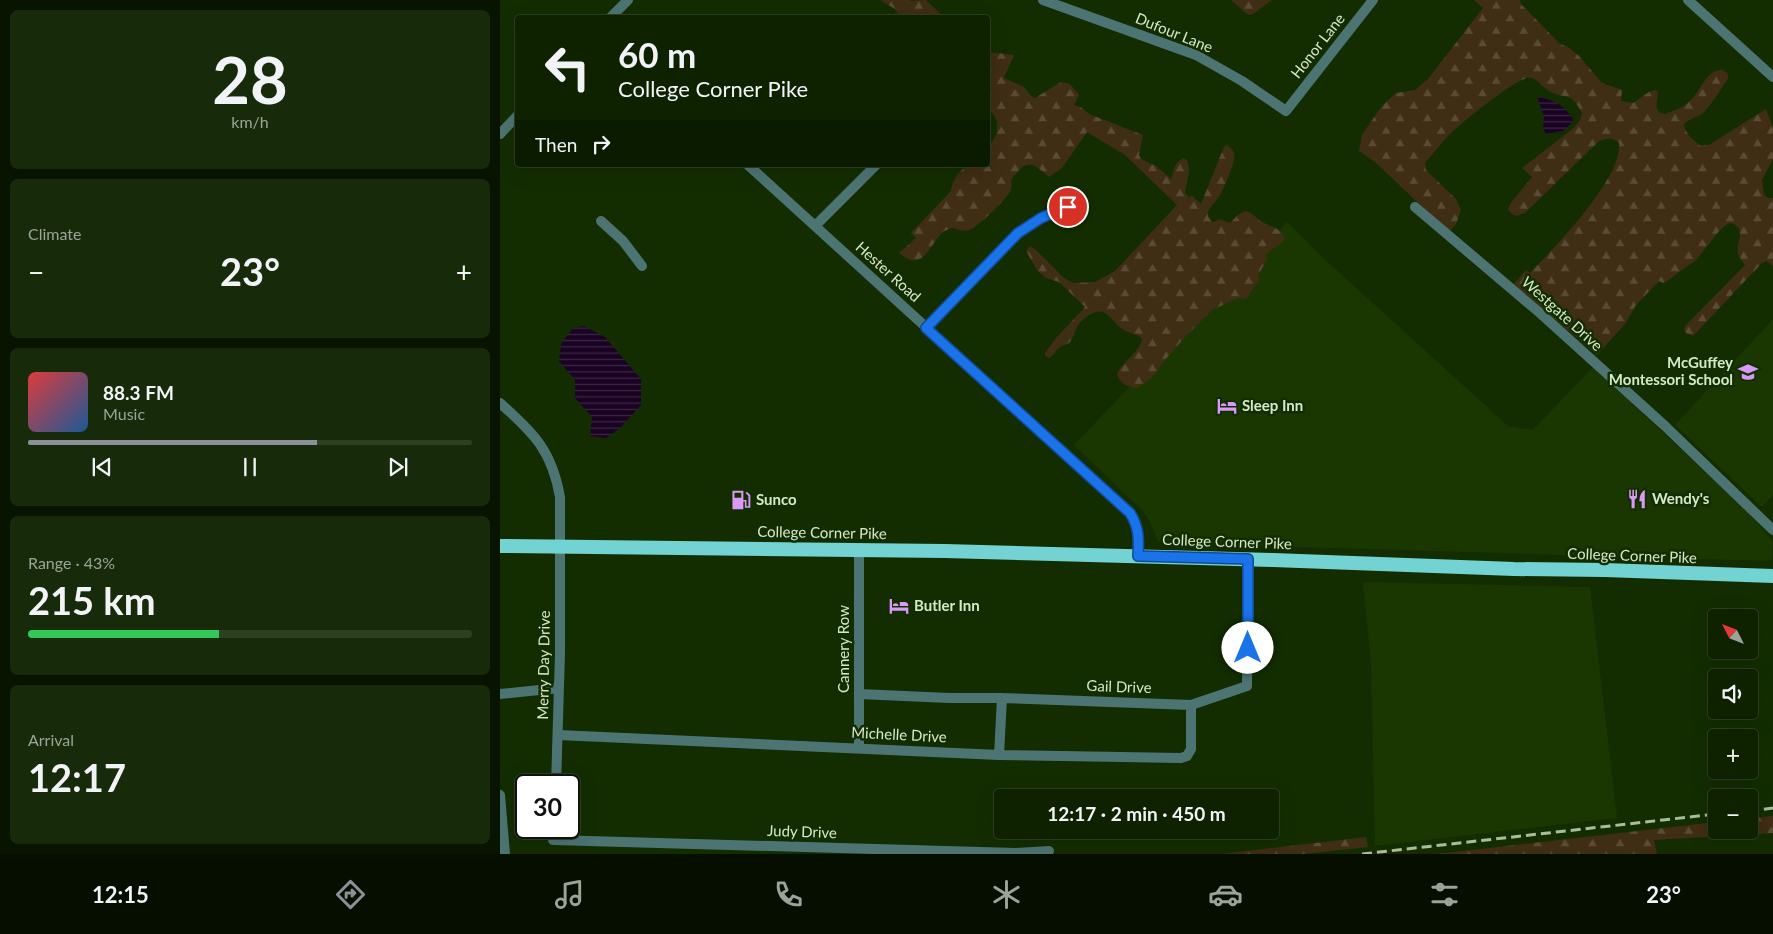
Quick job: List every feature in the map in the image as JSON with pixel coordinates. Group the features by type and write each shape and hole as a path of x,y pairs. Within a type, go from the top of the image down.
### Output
{"highway":[{"name":"College Corner Pike","path":"500,546 859,549 1773,576"}],"street":[{"path":"613,15 628,0"},
{"name":"Dufour Lane","path":"1043,0 1196,55 1242,81 1286,111"},
{"name":"Honor Lane","path":"1286,111 1373,0"},
{"path":"1688,0 1773,78"},
{"path":"500,134 515,118"},
{"name":"Hester Road","path":"750,167 1130,513 1136,522 1139,533 1138,556"},
{"path":"815,226 874,167"},
{"path":"926,328 1018,233 1041,218 1068,207"},
{"name":"Westgate Drive","path":"1414,207 1540,313 1697,456 1773,530"},
{"path":"601,221 623,241 642,266"},
{"name":"Merry Day Drive","path":"500,403 528,427 544,449 557,478 560,497 556,774"},
{"name":"Cannery Row","path":"859,549 859,748"},
{"name":"Gail Drive","path":"859,694 1192,705 1248,686 1248,559"},
{"path":"500,694 559,688"},
{"path":"999,756 1002,698"},
{"name":"Michelle Drive","path":"558,735 999,756 1181,758 1187,756 1190,749 1192,705"},
{"path":"500,795 505,854"},
{"name":"Judy Drive","path":"553,839 1016,853 1049,851"}],"shaded area":[{"path":"1537,96 1558,104 1567,111 1574,121 1563,131 1546,134 1543,129 1544,117"},
{"path":"1287,222 1320,255 1508,426 1533,430 1593,367 1747,511 1771,539 1773,543 1772,558 1769,561 1162,543 1158,541 1149,520 1142,510 1074,445"},
{"name":"McGuffey Montessori School","path":"1773,319 1773,495 1762,507 1675,425"},
{"path":"584,326 605,337 641,379 641,405 620,428 606,438 590,436 592,417 575,398 575,380 559,361 561,344 573,328"},
{"path":"1363,582 1590,587 1617,818 1375,846 1371,664"}],"green space":[{"path":"880,0 926,0 942,15 899,15 895,9"},
{"path":"1231,0 1272,0 1253,14 1248,15"},
{"path":"1474,0 1520,0 1521,4 1560,44 1568,47 1579,56 1602,83 1622,90 1621,101 1633,103 1655,90 1658,92 1657,109 1661,113 1668,113 1688,103 1712,73 1723,70 1728,74 1728,79 1713,100 1702,114 1688,120 1684,124 1688,134 1701,146 1709,145 1766,109 1773,128 1773,159 1762,180 1764,195 1768,198 1773,198 1773,266 1766,261 1762,263 1693,336 1686,333 1684,329 1686,325 1745,265 1738,254 1740,234 1739,228 1734,224 1729,223 1720,230 1696,260 1667,281 1663,283 1659,281 1636,305 1625,324 1597,355 1514,284 1526,270 1530,273 1585,212 1610,175 1617,158 1619,143 1610,139 1599,141 1526,212 1517,216 1508,210 1510,204 1532,177 1522,168 1575,127 1580,120 1582,113 1571,98 1555,94 1534,79 1527,78 1511,86 1447,137 1425,163 1426,170 1456,199 1461,210 1456,224 1449,232 1375,162 1359,151 1362,135 1381,107 1396,93 1415,90 1428,79 1483,8"},
{"path":"990,52 1014,55 1004,78 1024,87 1035,98 1061,82 1070,84 1079,95 1074,105 1082,108 1089,114 1143,135 1139,155 1141,159 1156,166 1171,179 1176,164 1184,158 1189,165 1185,193 1201,204 1226,145 1234,153 1233,162 1219,197 1209,209 1208,215 1210,219 1213,222 1220,219 1230,223 1245,211 1278,230 1285,238 1266,255 1267,260 1258,275 1260,280 1248,297 1244,299 1238,298 1212,310 1186,336 1152,378 1137,388 1124,384 1120,381 1117,374 1141,344 1142,339 1122,329 1105,313 1094,312 1087,316 1081,321 1070,342 1060,347 1049,358 1045,356 1045,353 1056,338 1085,307 1059,282 1046,278 1037,270 1026,251 1030,246 1064,278 1073,283 1095,282 1115,271 1177,205 1125,155 1087,132 1062,168 1049,177 1033,165 1021,168 1011,180 1011,189 1007,196 973,228 965,231 953,228 945,231 929,251 919,259 907,258 899,253 916,238 911,233 951,191 954,180 965,167 990,167 990,145 997,133 997,121 990,109"},
{"path":"1773,816 1773,833 1758,834 1758,817"},
{"path":"1708,823 1708,837 1654,840 1657,854 1437,854"},
{"path":"1366,837 1368,847 1303,854 1221,854"}],"railway":[{"path":"1758,810 1773,808"},
{"path":"1362,854 1708,815"}],"place":[{"name":"McGuffey Montessori School","path":"1748,372"},
{"name":"Sleep Inn","path":"1227,406"},
{"name":"Wendy's","path":"1637,499"},
{"name":"Sunco","path":"741,500"},
{"name":"Butler Inn","path":"899,606"}],"route":[{"path":"1068,207 1041,218 1018,233 926,328 1130,513 1136,522 1139,533 1138,556 1248,559 1248,648"}]}
